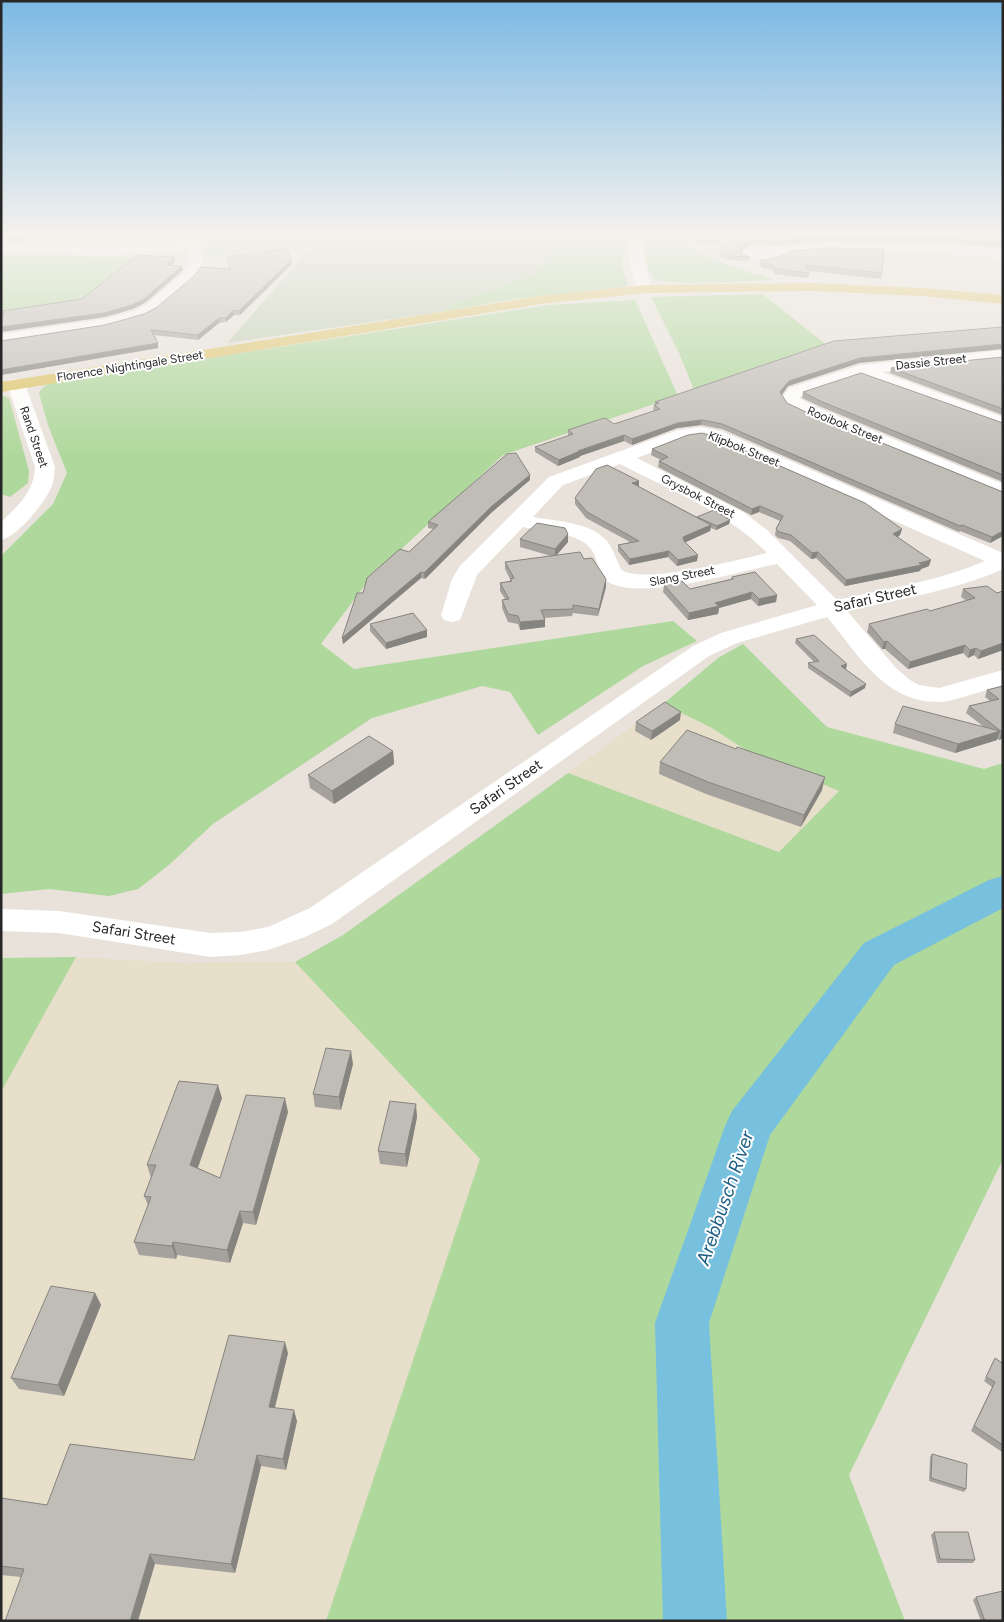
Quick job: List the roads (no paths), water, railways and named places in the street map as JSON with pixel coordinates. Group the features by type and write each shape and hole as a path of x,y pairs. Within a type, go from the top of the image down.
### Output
{"main road":[{"name":"Florence Nightingale Street","path":"8,386 493,308"}],"street":[{"path":"1,339 106,323 139,314 151,308"},
{"name":"Dassie Street","path":"860,370 1003,355"},
{"path":"860,370 873,373 1002,423"},
{"name":"Rooibok Street","path":"860,370 795,392 790,398 793,403 812,412 1003,491"},
{"name":"Rand Street","path":"1,534 30,504 46,477 45,467 8,386"},
{"name":"Klipbok Street","path":"452,615 463,579 468,571 556,481 684,434 701,432 715,435 1003,561"},
{"name":"Grysbok Street","path":"621,457 738,517 760,534 832,608 887,673 913,691 940,695 1003,677"},
{"name":"Slang Street","path":"517,520 557,527 589,538 599,545 610,572 618,579 627,582 651,582 782,556"},
{"name":"Safari Street","path":"1,920 59,922 211,945 237,945 269,940 300,929 701,651 729,638 832,608 932,585 978,572 1003,561"}],"waterway":[{"name":"Arebbusch River","path":"695,1621 682,1323 749,1126 879,954 1003,890"}]}
